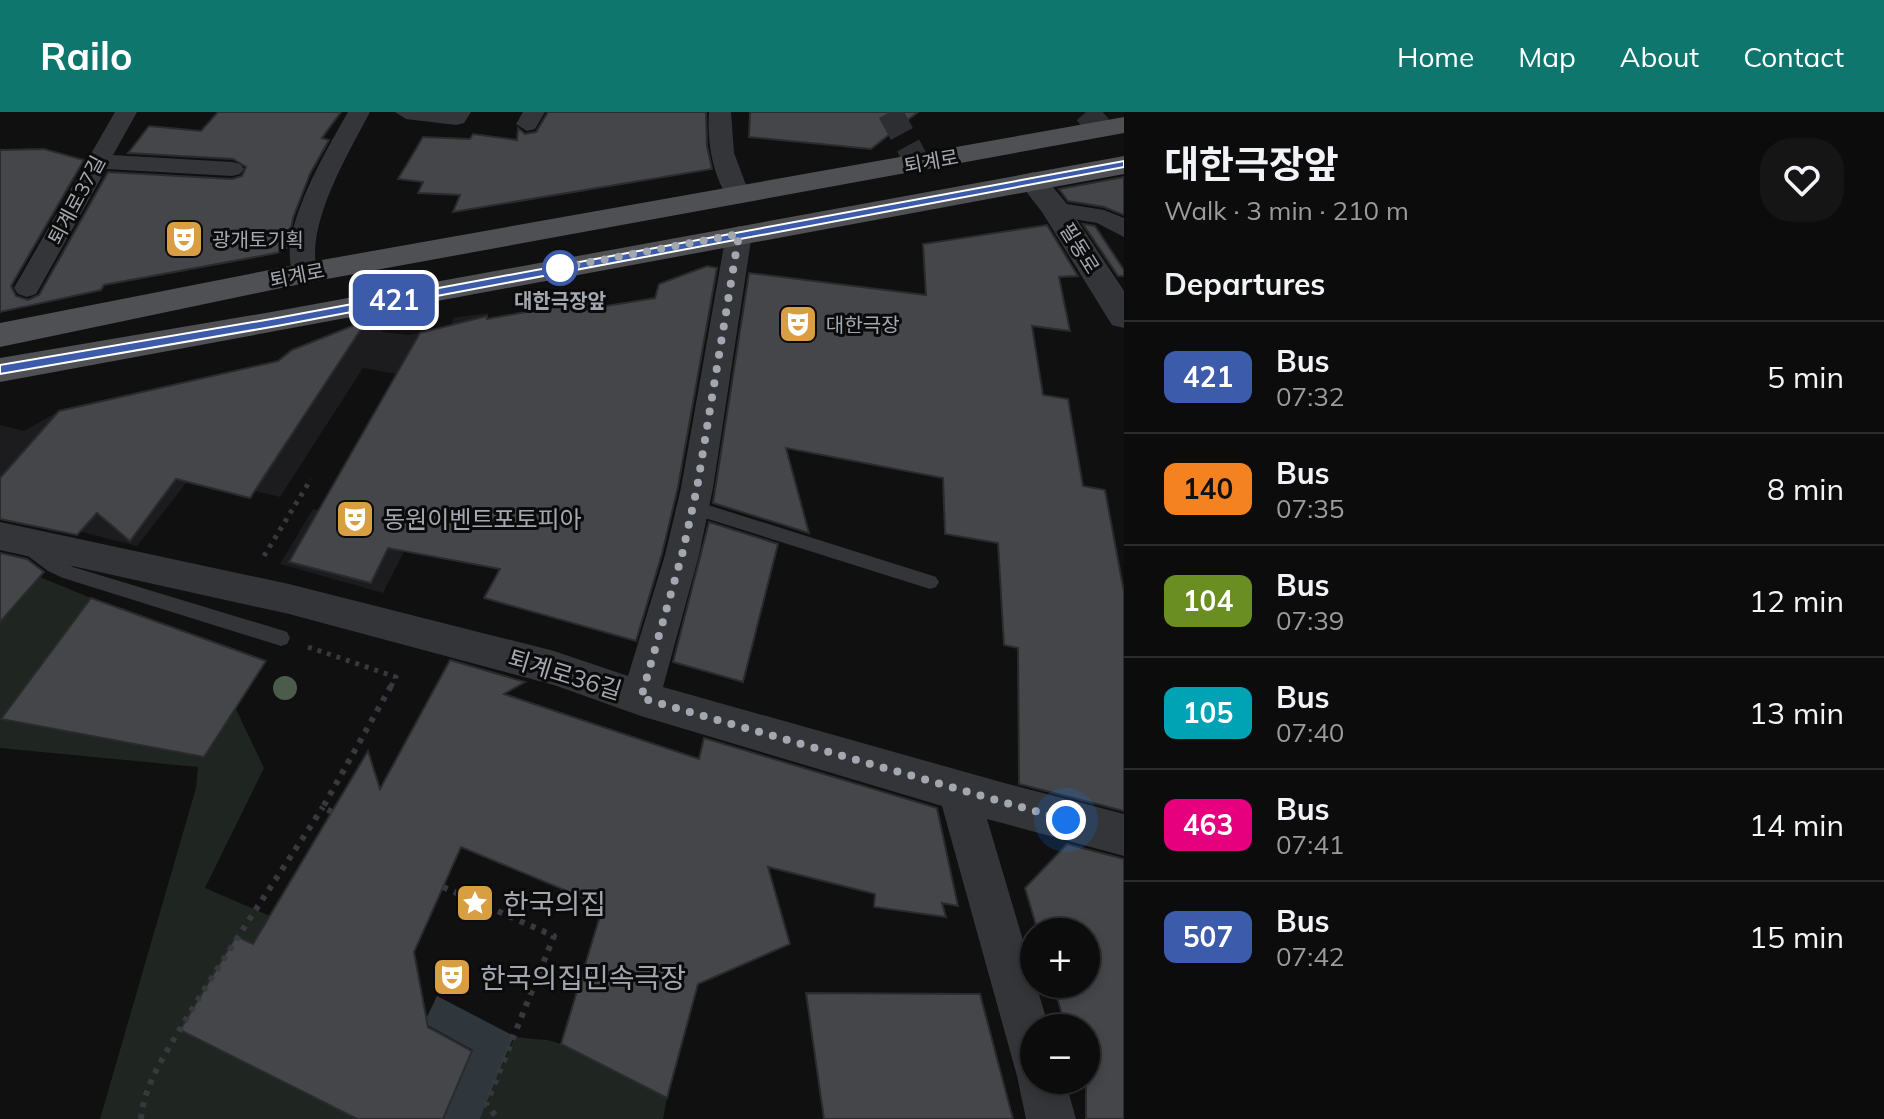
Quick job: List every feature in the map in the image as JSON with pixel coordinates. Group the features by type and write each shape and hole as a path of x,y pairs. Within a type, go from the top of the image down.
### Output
{"main road":[{"name":"퇴계로","path":"0,335 305,273 1124,125"},
{"name":"퇴계로","path":"0,370 277,322 1124,165"}],"street":[{"name":"퇴계로37길","path":"27,288 126,112"},
{"path":"305,273 300,257 319,186 359,112"},
{"path":"406,112 456,118 460,112"},
{"path":"720,112 718,133 726,168 737,193"},
{"path":"96,161 232,169"},
{"name":"필동로","path":"1033,181 1055,209 1124,317"},
{"path":"1055,209 1104,217 1124,229"},
{"path":"641,698 692,507 739,234"},
{"name":"퇴계로36길","path":"12,540 116,559 243,591 289,599 554,668 641,698 1124,835"},
{"path":"958,790 1021,1014"},
{"path":"1044,1094 1051,1119"}],"lane":[{"path":"692,507 930,582"},
{"path":"12,540 69,573 281,638"}],"path":[{"path":"243,591 311,479"},
{"path":"141,1119 142,1106 157,1069 236,936 257,910 323,807 396,677 281,638"},
{"path":"323,807 332,812"},
{"path":"443,887 554,936 486,1105 499,1119"}],"shaded area":[{"path":"488,313 475,388 363,368 280,497 255,491 250,498 187,482 137,546 0,511 0,425 24,431 59,411 277,361 292,350 319,340 379,326 383,332 409,335 452,326 453,318"},
{"path":"313,509 415,530 383,593 280,564"},
{"path":"40,577 91,598 1,719 204,757 236,709 264,768 205,888 291,925 274,955 235,936 180,1030 357,1119 100,1119 196,788 198,767 0,748 0,622"},
{"path":"437,996 514,1036 480,1119 443,1119 473,1050 424,1023"},
{"path":"515,1036 552,1041 572,1049 667,1098 663,1119 480,1119"}],"building":[{"path":"218,112 341,112 322,138 329,140 310,174 293,218 288,247 277,253 104,285 101,290 0,312 0,150 44,149 84,160 11,286 16,296 28,300 39,295 108,172 232,179 242,176 246,167 233,159 128,153 149,126 201,131"},
{"path":"548,112 706,112 707,146 712,169 453,212 460,195 418,193 423,182 398,179 423,137 470,139 473,134 517,140 518,128 525,134 536,132"},
{"path":"750,112 918,112 871,149 749,137"},
{"path":"1124,177 1124,215 1104,207 1068,201 1059,189"},
{"path":"1083,224 1095,226 1124,270 1124,276 1118,276"},
{"path":"1047,225 1078,276 1059,277 1070,331 1032,326 1043,395 1068,399 1083,486 1105,490 1124,592 1124,811 1019,784 1018,648 1004,645 998,543 945,534 943,478 786,448 809,533 713,503 749,273 926,295 923,244"},
{"path":"707,266 717,268 678,487 636,641 484,598 500,569 388,548 371,583 289,562 420,333 487,316 487,319 597,299 600,307 655,298 659,284"},
{"path":"367,320 250,498 176,479 130,541 97,513 77,535 0,519 0,478 59,411 278,361 292,350"},
{"path":"709,522 778,544 743,682 673,662"},
{"path":"0,553 27,559 44,572 0,622"},
{"path":"91,598 266,661 204,757 1,719"},
{"name":"한국의집","path":"450,660 525,682 504,694 699,759 704,738 937,808 958,906 942,903 946,917 874,907 875,894 768,867 790,944 698,984 667,1098 561,1044 603,906 461,847 414,952 428,1027 472,1051 443,1119 357,1119 180,1030 236,936 253,944 368,751 380,789"},
{"path":"1067,844 1124,859 1124,1119 1086,1119 1086,1094 1100,1094 1100,1014 1062,1014 1057,998 1100,998 1100,918 1034,918 1025,888"},
{"path":"806,993 980,994 1013,1119 824,1119"}],"tunnel":[{"path":"890,112 918,164"},
{"path":"1086,112 1101,129"}],"bus line":[{"name":"421","path":"0,370 277,322 1124,165"}],"place":[{"name":"광개토기획","path":"184,239"},
{"name":"대한극장앞","path":"560,268"},
{"name":"대한극장","path":"798,324"},
{"name":"동원이벤트포토피아","path":"355,519"},
{"name":"한국의집","path":"475,903"},
{"name":"한국의집민속극장","path":"452,977"}],"route":[{"path":"560,268 554,269 739,234 697,488 682,555 641,698 1066,820"}]}
